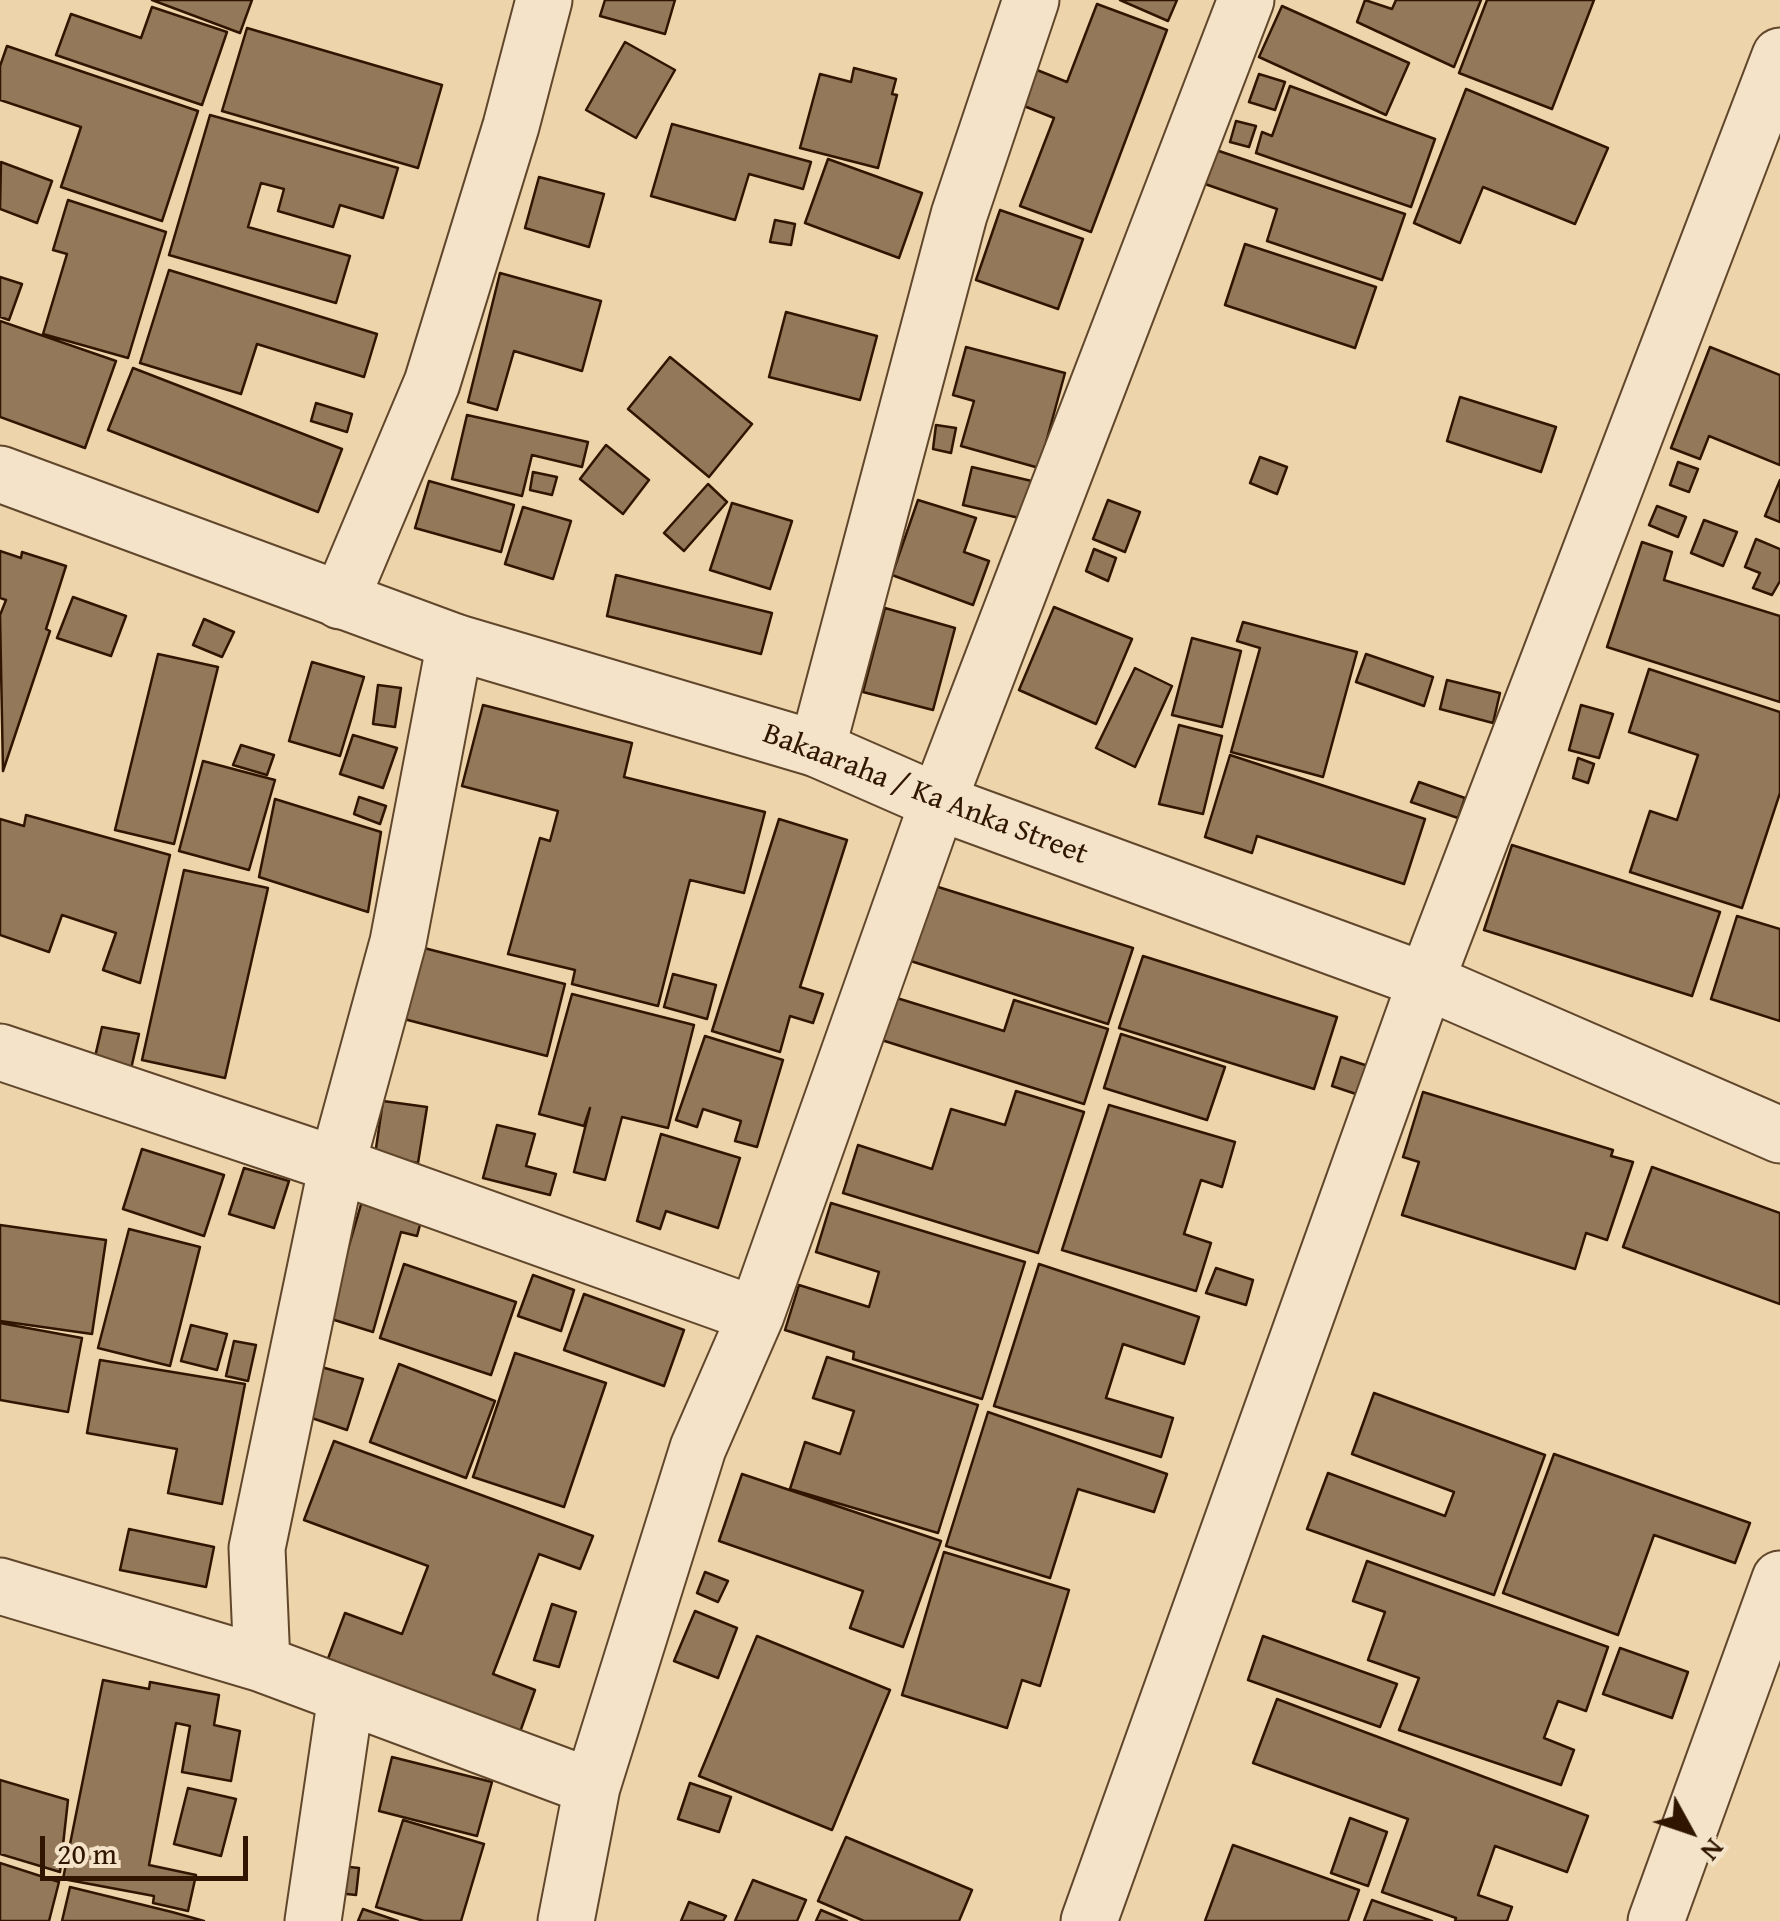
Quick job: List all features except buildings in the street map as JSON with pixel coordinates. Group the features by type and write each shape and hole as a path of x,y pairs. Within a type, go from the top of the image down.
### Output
{"street":[{"path":"340,601 432,382 512,126 544,0"},
{"path":"817,749 959,215 1031,0"},
{"path":"566,1921 592,1787 698,1448 756,1315 938,802 1246,0"},
{"path":"1089,1921 1426,981 1780,56"},
{"name":"Bakaaraha / Ka Anka Street","path":"0,474 455,642 817,749 938,802 1426,981 1780,1135"},
{"path":"262,1664 257,1548 337,1164 398,942 455,642"},
{"path":"0,1052 337,1164 756,1315"},
{"path":"1656,1921 1780,1579"},
{"path":"0,1586 262,1664 592,1787"},
{"path":"313,1921 346,1696"}]}
